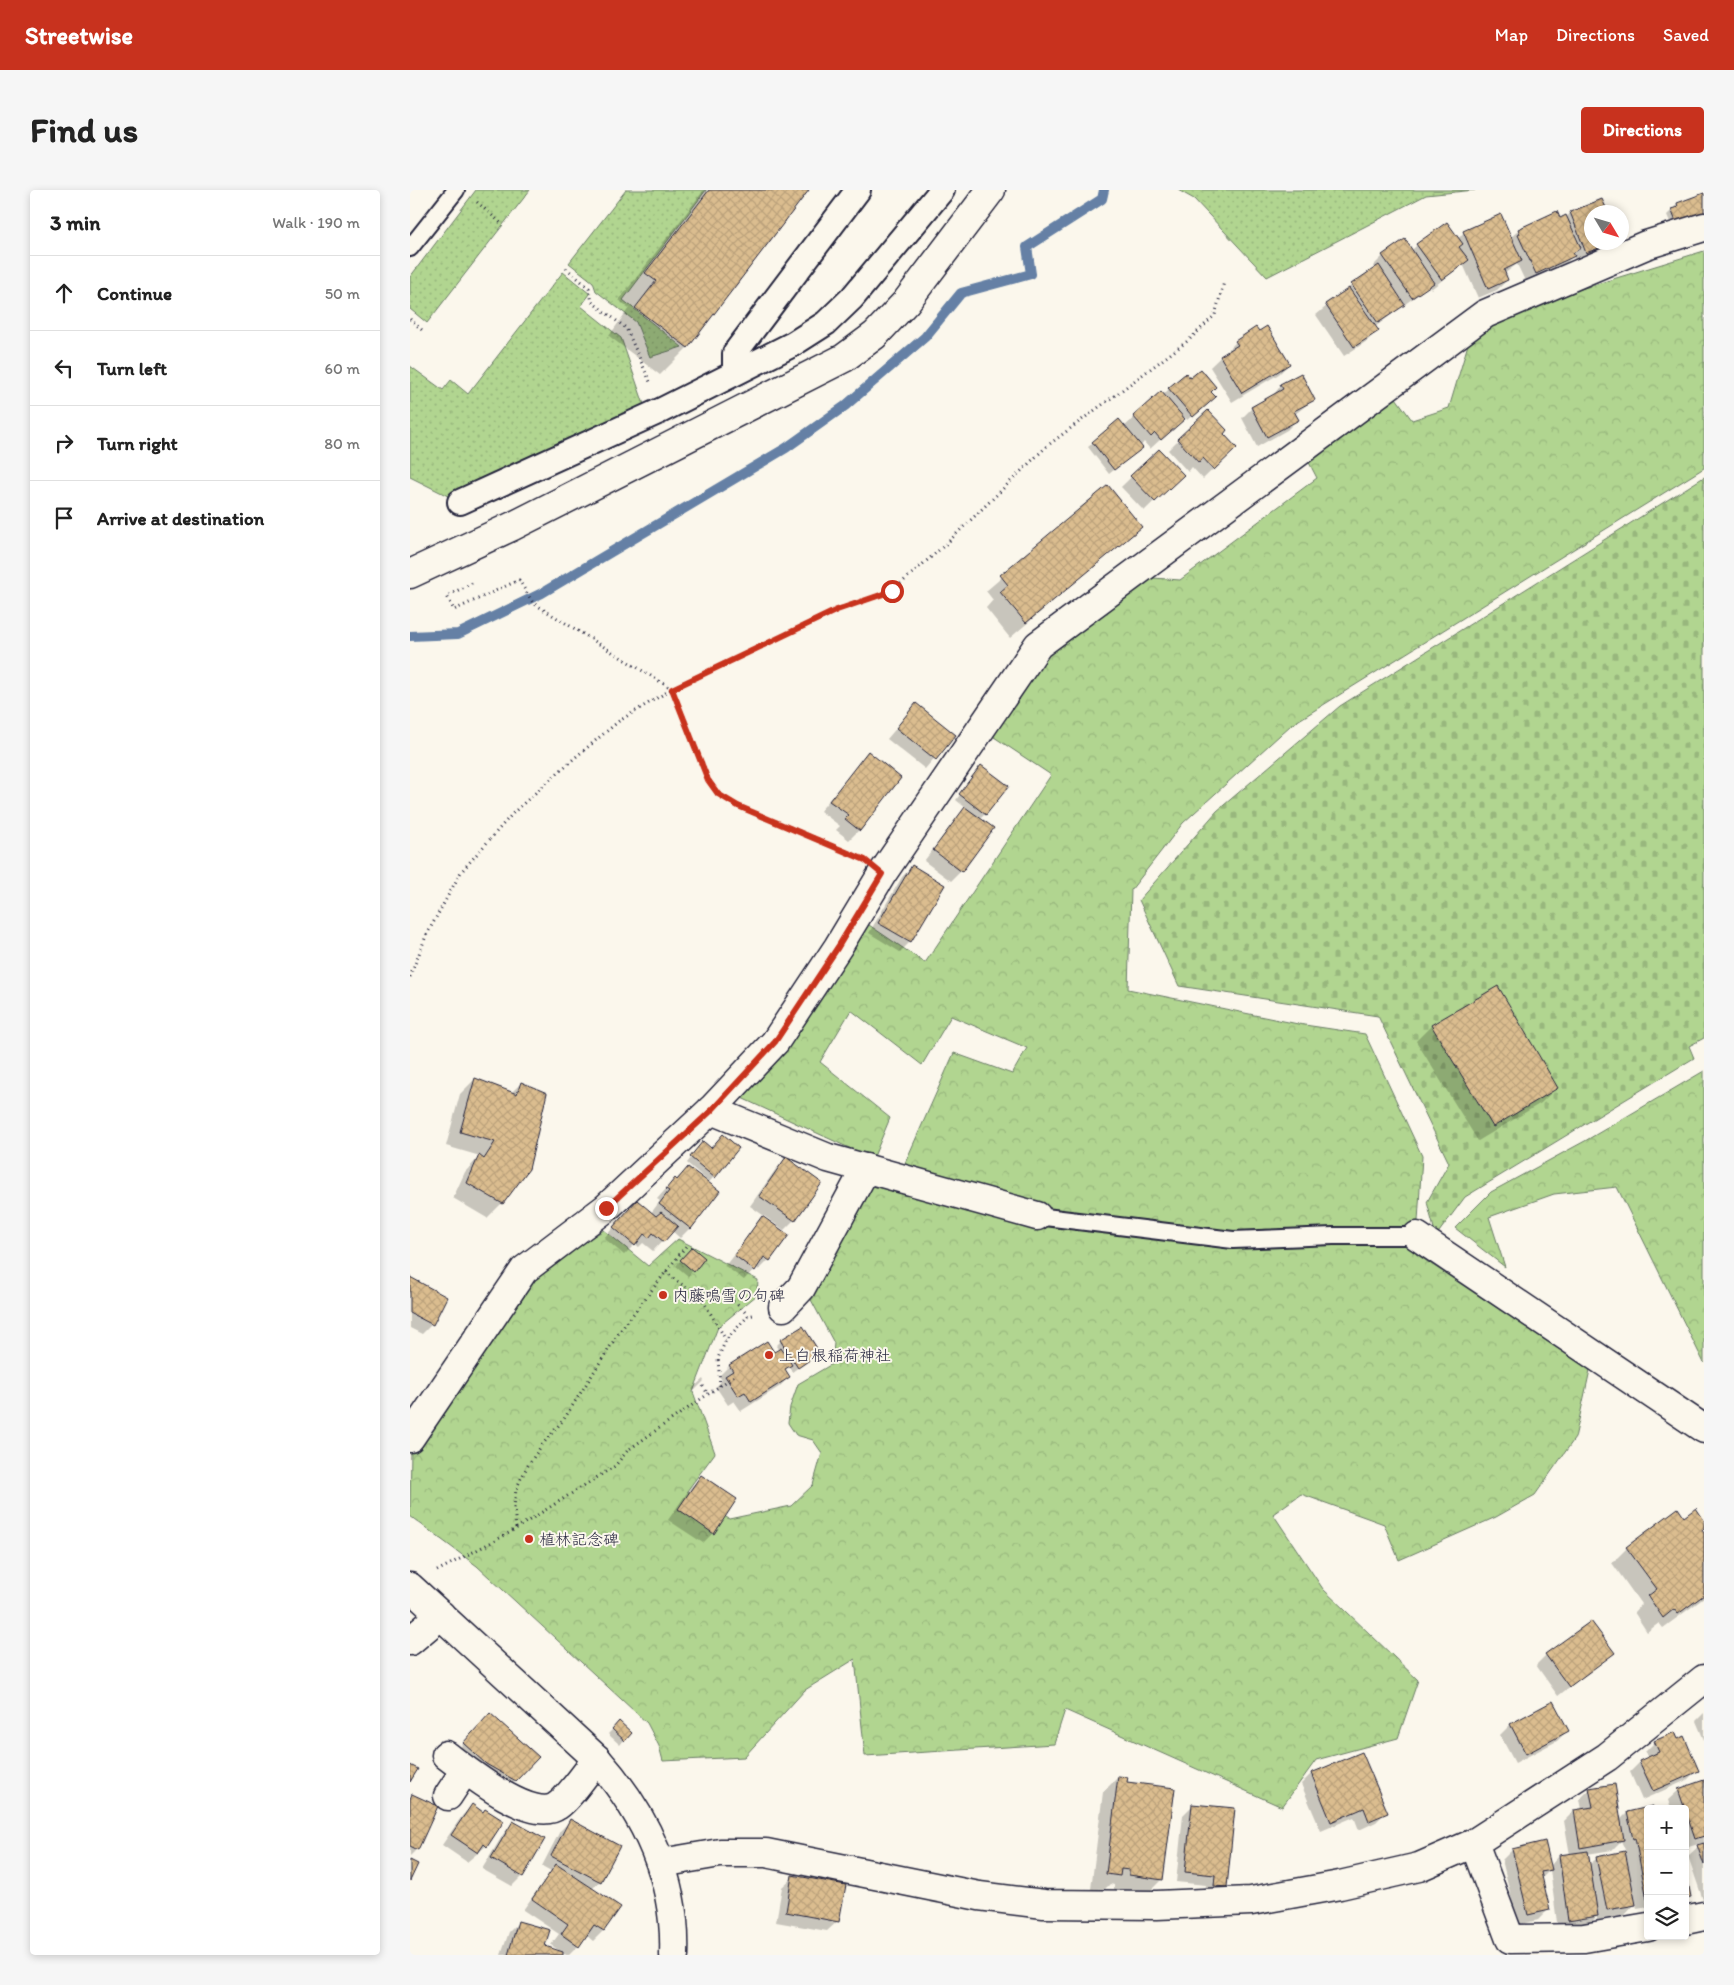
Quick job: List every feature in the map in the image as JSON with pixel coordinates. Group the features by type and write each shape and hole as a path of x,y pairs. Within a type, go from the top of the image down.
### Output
{"street":[{"path":"735,372 735,352 858,190"},
{"path":"460,502 662,410 793,344 826,323 852,298 942,190"},
{"path":"410,574 513,526 844,358 875,335 906,302 991,190"},
{"path":"410,1438 524,1270 606,1208 712,1110 775,1042 838,947 882,874 1038,645 1484,314 1646,245 1704,227"},
{"path":"712,1110 828,1158 1037,1216"},
{"path":"783,1307 801,1288 866,1168"},
{"path":"1417,1236 1704,1429"},
{"path":"410,1587 597,1759 618,1782 649,1833 662,1863 675,1927 674,1955"},
{"path":"410,1641 441,1616"},
{"path":"662,1863 720,1853 766,1853 979,1896 1044,1904 1157,1905 1251,1901 1340,1885 1419,1867 1474,1843 1607,1757 1704,1679"},
{"path":"448,1796 456,1762 519,1804 542,1810 556,1807 597,1759"},
{"path":"1474,1843 1508,1947 1584,1938 1644,1928"},
{"path":"1689,1919 1704,1916"}],"lane":[{"path":"410,248 463,193"},
{"path":"1037,1216 1233,1240 1333,1236 1417,1236"}],"path":[{"path":"463,193 503,225"},
{"path":"566,268 589,288 592,302 626,328 662,410"},
{"path":"410,977 426,936 461,872 514,812 571,761 619,721 672,689 837,610 892,591 946,544 1047,446 1189,340 1215,315 1224,282"},
{"path":"410,319 422,330"},
{"path":"480,579 447,596 454,610 519,580 533,603 672,689 708,780 718,794 738,806 865,860 882,874"},
{"path":"516,1528 514,1508 516,1489 528,1467 542,1445 564,1419 620,1331 686,1246"},
{"path":"666,1271 685,1287 720,1295 736,1302 748,1316"},
{"path":"698,1291 726,1340"},
{"path":"720,1386 718,1358 726,1340 748,1316 783,1307"},
{"path":"443,1568 516,1528 615,1466 628,1450 734,1376"},
{"path":"703,1386 708,1394"}],"green space":[{"path":"476,190 530,190 427,323 410,309 410,277"},
{"path":"626,190 706,190 623,300 682,347 650,357 636,322 596,291 593,282 569,263"},
{"path":"1178,190 1475,190 1426,195 1267,277 1194,199"},
{"path":"1704,251 1704,468 1291,725 1183,823 1131,890 1128,989 1298,1024 1365,1034 1422,1156 1416,1254 1590,1370 1575,1438 1535,1495 1496,1517 1399,1560 1384,1524 1301,1494 1273,1514 1323,1589 1418,1680 1398,1738 1316,1760 1282,1807 1065,1710 1054,1744 865,1756 855,1659 805,1690 744,1757 663,1761 659,1746 647,1723 477,1566 410,1516 411,1450 529,1274 604,1230 648,1266 678,1239 758,1280 757,1295 718,1327 693,1392 715,1453 687,1491 729,1519 791,1506 813,1485 822,1453 813,1440 796,1435 788,1423 790,1407 798,1384 832,1364 834,1343 809,1296 867,1183 893,1190 954,1053 1012,1074 1027,1048 951,1016 922,1065 851,1010 820,1062 890,1118 873,1159 733,1094 866,923 925,963 1051,775 985,731 1052,642 1140,577 1180,580 1317,478 1302,449 1391,391 1412,420 1449,408 1472,331 1506,312"},
{"path":"563,272 590,294 581,306 621,338 648,416 460,502 410,477 410,366 443,390 451,380 468,394"},
{"path":"1704,477 1704,1038 1689,1046 1694,1058 1465,1197 1436,1236 1427,1202 1449,1163 1378,1016 1179,986 1139,900 1217,811 1340,706"},
{"path":"1704,1071 1704,1363 1617,1187 1554,1194 1489,1217 1505,1267 1455,1228 1491,1192 1585,1141"}],"building":[{"path":"709,190 809,190 688,348 635,308 656,281 645,273"},
{"path":"1704,193 1704,218 1678,227 1671,209 1678,207 1677,203"},
{"path":"1602,199 1605,205 1587,205"},
{"path":"1584,206 1584,248 1570,212"},
{"path":"1557,211 1560,218 1566,215 1581,248 1573,253 1575,256 1536,274 1518,235 1520,234 1518,229"},
{"path":"1501,214 1522,261 1504,270 1508,280 1488,289 1463,231"},
{"path":"1447,222 1463,244 1459,247 1469,260 1442,280 1416,244"},
{"path":"1405,239 1434,283 1412,298 1382,255"},
{"path":"1379,265 1405,305 1378,323 1351,284"},
{"path":"1349,288 1379,331 1354,347 1325,304"},
{"path":"1267,326 1290,364 1242,393 1220,356 1238,345 1235,341 1256,327 1259,331"},
{"path":"1201,369 1216,387 1211,392 1216,397 1193,417 1168,388 1186,373 1190,378"},
{"path":"1301,373 1315,400 1294,411 1299,420 1267,437 1251,407 1283,389 1280,384"},
{"path":"1161,391 1185,419 1161,440 1155,433 1151,437 1133,416"},
{"path":"1208,410 1227,430 1224,434 1237,448 1214,470 1203,458 1199,463 1177,439"},
{"path":"1119,419 1143,448 1114,470 1092,442"},
{"path":"1159,449 1184,475 1155,502 1130,476"},
{"path":"1108,485 1142,527 1026,623 1000,592 1008,585 1000,575"},
{"path":"916,703 956,735 936,760 896,728"},
{"path":"868,751 901,778 860,831 845,819 849,815 829,801"},
{"path":"981,765 1009,786 986,815 959,794"},
{"path":"965,807 994,828 962,872 933,850"},
{"path":"912,865 945,885 911,942 878,923"},
{"path":"1498,986 1558,1088 1493,1127 1431,1025"},
{"path":"475,1078 517,1094 521,1082 547,1093 529,1169 503,1204 467,1183 479,1155 484,1159 495,1142 460,1132"},
{"path":"723,1134 739,1148 715,1178 690,1157 703,1141 711,1148"},
{"path":"786,1157 822,1183 795,1221 759,1196"},
{"path":"688,1167 720,1191 691,1229 659,1204 669,1191 666,1189"},
{"path":"637,1200 656,1216 661,1212 678,1226 664,1242 653,1233 649,1238 644,1234 635,1246 613,1227"},
{"path":"762,1216 789,1235 770,1261 764,1257 755,1271 734,1255"},
{"path":"692,1247 705,1258 694,1272 680,1260"},
{"path":"410,1277 447,1297 433,1325 410,1313"},
{"path":"803,1326 820,1353 798,1368 780,1340"},
{"path":"767,1341 774,1352 781,1348 792,1365 785,1369 790,1377 751,1402 745,1392 738,1396 725,1376 733,1371 729,1365"},
{"path":"701,1475 737,1499 714,1534 678,1509"},
{"path":"1678,1508 1684,1517 1696,1508 1704,1520 1704,1528 1702,1530 1704,1533 1704,1595 1678,1614 1674,1609 1663,1618 1648,1596 1657,1589 1626,1547"},
{"path":"1591,1621 1615,1653 1569,1687 1545,1654"},
{"path":"1553,1701 1569,1731 1526,1754 1510,1724"},
{"path":"490,1713 539,1757 516,1781 486,1764 463,1743"},
{"path":"619,1721 632,1733 625,1741 612,1729"},
{"path":"1675,1732 1678,1739 1684,1736 1699,1771 1653,1791 1639,1761 1659,1752 1654,1741"},
{"path":"1362,1752 1388,1813 1369,1821 1364,1808 1331,1822 1311,1773"},
{"path":"410,1765 418,1769 410,1782"},
{"path":"1118,1776 1128,1777 1127,1782 1175,1788 1163,1880 1129,1875 1129,1870 1121,1869 1120,1876 1106,1874"},
{"path":"1704,1780 1704,1836 1695,1839 1689,1821 1689,1805 1683,1805 1678,1789"},
{"path":"1615,1784 1624,1840 1580,1848 1574,1810 1593,1807 1589,1788"},
{"path":"412,1794 438,1806 418,1850 410,1846 410,1799"},
{"path":"472,1804 483,1812 485,1809 504,1821 487,1847 484,1844 478,1853 451,1835"},
{"path":"1192,1804 1235,1808 1227,1887 1214,1886 1215,1875 1185,1872"},
{"path":"1644,1808 1644,1884 1635,1838 1633,1839 1627,1812"},
{"path":"570,1819 620,1846 601,1882 551,1856"},
{"path":"513,1821 545,1839 523,1877 491,1858"},
{"path":"1545,1841 1552,1870 1541,1872 1550,1910 1528,1915 1512,1849"},
{"path":"1704,1843 1704,1865 1697,1845"},
{"path":"1588,1851 1598,1916 1568,1921 1559,1855"},
{"path":"1625,1851 1636,1905 1607,1910 1596,1857"},
{"path":"410,1860 418,1864 410,1881"},
{"path":"556,1864 621,1907 604,1931 594,1925 579,1947 561,1934 568,1924 532,1899"},
{"path":"792,1875 846,1885 839,1922 786,1912"},
{"path":"518,1921 550,1930 545,1946 563,1952 563,1955 508,1955"}],"waterway":[{"path":"410,636 458,634 542,593 786,448 845,406 925,337 961,293 1031,274 1027,247 1102,199 1104,190"}],"place":[{"name":"内藤鳴雪の句碑","path":"663,1295"},
{"name":"上白根稲荷神社","path":"769,1355"},
{"name":"植林記念碑","path":"529,1539"}],"route":[{"path":"606,1208 712,1110 775,1042 838,947 882,874 865,860 738,806 718,794 708,780 672,689 837,610 892,591"}]}
